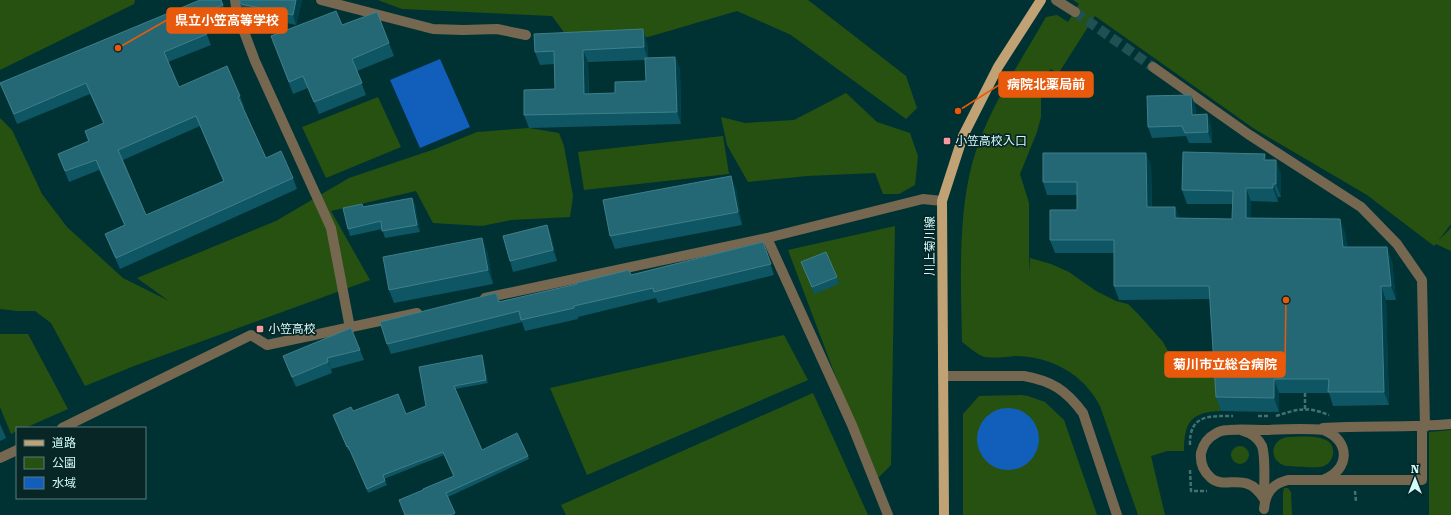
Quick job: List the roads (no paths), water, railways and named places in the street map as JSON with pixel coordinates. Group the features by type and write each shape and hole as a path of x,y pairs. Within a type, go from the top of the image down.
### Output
{"main road":[{"name":"川上菊川線","path":"944,515 942,200 963,136 998,67 1041,0"}],"street":[{"path":"235,0 237,13 255,61 331,228 350,328"},
{"path":"321,0 433,28 463,30 496,28 526,35"},
{"path":"1056,0 1074,12"},
{"path":"1153,67 1248,134 1361,207 1397,244 1422,280 1424,426 1422,480 1288,480 1272,486 1264,501 1264,508"},
{"path":"474,301 767,238 923,199 942,200"},
{"path":"767,238 852,425 888,515"},
{"path":"64,427 251,335 267,345 428,311"},
{"path":"944,376 1024,376 1036,378 1053,384 1066,393 1083,413 1117,515"},
{"path":"1264,508 1256,488 1244,482 1216,482 1205,472 1201,455 1203,446 1208,439 1223,430 1316,429 1355,426 1424,426 1451,424"},
{"path":"1316,429 1332,433 1339,439 1343,447 1344,456 1342,464 1334,474 1323,480"},
{"path":"1241,430 1253,436 1262,446 1264,508"},
{"path":"0,458 16,450"}],"water":[{"path":"440,59 470,127 420,148 390,80"},
{"path":"1008,408 1020,411 1030,417 1036,427 1039,439 1036,451 1030,461 1020,467 1008,470 996,467 986,461 980,451 977,439 980,427 986,417 996,411"}],"tunnel":[{"path":"1075,12 1153,67"}],"place":[{"name":"県立小笠高等学校","path":"118,48"},
{"name":"病院北薬局前","path":"958,111"},
{"name":"小笠高校入口","path":"947,141"},
{"name":"菊川市立総合病院","path":"1286,300"},
{"name":"小笠高校","path":"260,329"}]}
